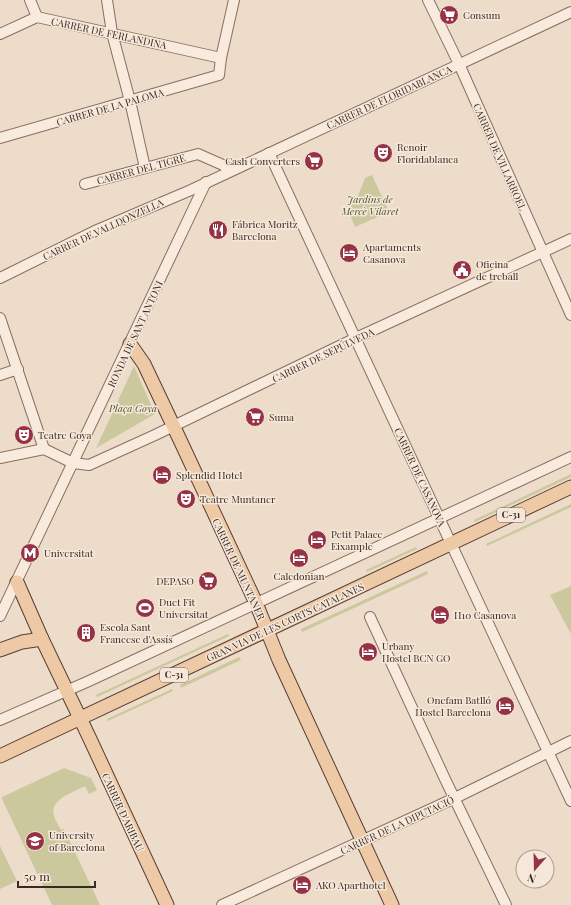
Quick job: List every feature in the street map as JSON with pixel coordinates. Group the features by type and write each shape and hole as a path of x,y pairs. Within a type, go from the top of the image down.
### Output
{"main road":[{"name":"CARRER DE MUNTANER","path":"130,344 144,364 174,427 256,603 282,666 392,905"},
{"name":"GRAN VIA DE LES CORTS CATALANES","path":"0,756 571,487"},
{"name":"CARRER D'ARIBAU","path":"17,582 42,639 167,905"},
{"path":"0,650 22,642 42,639"}],"street":[{"path":"0,34 37,17 30,0"},
{"path":"107,0 112,33 130,101 145,168"},
{"path":"221,58 234,0"},
{"name":"CARRER DE VILLARROEL","path":"428,0 459,64 571,315"},
{"name":"CARRER DE FLORIDABLANCA","path":"206,182 571,12"},
{"name":"CARRER DE FERLANDINA","path":"37,17 221,58"},
{"name":"CARRER DE LA PALOMA","path":"0,138 219,75 221,58"},
{"name":"CARRER DE CASANOVA","path":"269,153 571,801"},
{"name":"CARRER DEL TIGRE","path":"85,184 198,154 231,170"},
{"name":"CARRER DE VALLDONZELLA","path":"0,278 97,230 191,190 206,182"},
{"name":"RONDA DE SANT ANTONI","path":"0,616 74,463 206,182"},
{"name":"CARRER DE SEPÚLVEDA","path":"74,463 89,465 174,427 356,338 571,239"},
{"path":"0,318 44,449"},
{"path":"0,375 18,369"},
{"path":"0,458 44,449 74,463"},
{"path":"0,720 89,681 571,457"},
{"path":"370,617 506,905"},
{"name":"CARRER DE LA DIPUTACIÓ","path":"222,905 455,798 571,741"}],"green space":[{"name":"Jardins de Mercè Vilaret","path":"372,175 389,212 355,227 349,212 352,210 348,201 358,196 365,178"},
{"name":"Plaça Goya","path":"134,366 155,414 96,448 98,444"},
{"path":"571,474 571,477 475,522 474,520"},
{"path":"571,504 571,507 487,546 486,544"},
{"path":"416,547 417,549 367,572 366,570"},
{"path":"427,571 428,574 302,632 301,629"},
{"path":"571,586 571,634 550,595"},
{"path":"228,634 229,636 97,697 96,695"},
{"path":"239,657 241,660 181,688 180,685"},
{"path":"172,689 173,691 108,721 107,719"},
{"path":"64,768 91,778 97,790 89,794 85,786 59,800 53,809 56,821 61,830 64,829 100,905 52,905 2,799 2,797"},
{"path":"0,846 17,881 0,889"}],"place":[{"name":"Consum","path":"449,15"},
{"name":"Renoir Floridablanca","path":"383,153"},
{"name":"Cash Converters","path":"314,161"},
{"name":"Fábrica Moritz Barcelona","path":"218,230"},
{"name":"Apartaments Casanova","path":"349,253"},
{"name":"Oficina de treball","path":"462,270"},
{"name":"Suma","path":"255,417"},
{"name":"Teatre Goya","path":"24,435"},
{"name":"Splendid Hotel","path":"162,475"},
{"name":"Teatre Muntaner","path":"186,499"},
{"name":"Petit Palace Eixample","path":"317,540"},
{"name":"Universitat","path":"30,553"},
{"name":"Caledonian","path":"299,558"},
{"name":"DEPASO","path":"208,581"},
{"name":"Duet Fit Universitat","path":"145,608"},
{"name":"H10 Casanova","path":"440,615"},
{"name":"Escola Sant Francesc d'Assís","path":"86,633"},
{"name":"Urbany Hostel BCN GO","path":"368,652"},
{"name":"Onefam Batlló Hostel Barcelona","path":"505,706"},
{"name":"University of Barcelona","path":"35,841"},
{"name":"AKO Aparthotel","path":"302,885"}]}
